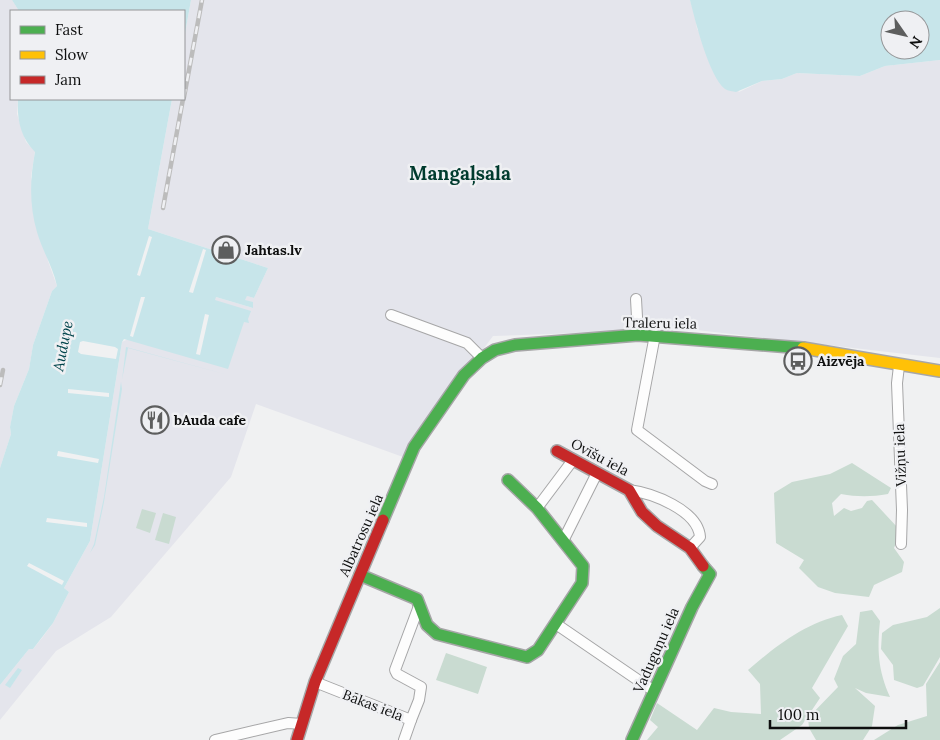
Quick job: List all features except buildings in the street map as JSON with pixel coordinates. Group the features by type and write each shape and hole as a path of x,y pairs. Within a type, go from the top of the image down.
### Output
{"main road":[{"name":"Traleru iela","path":"482,358 515,345 656,335 794,348 940,371"},
{"name":"Albatrosu iela","path":"297,740 315,682 360,575 390,510 414,447 464,375 482,358"},
{"name":"Ovīšu iela","path":"556,451 629,490 642,512 657,526 690,548 696,560 710,574"},
{"path":"360,575 417,599 427,625 437,634 527,657 538,650 582,583 582,566 564,539 538,508 508,480"},
{"name":"Vaduguņu iela","path":"632,740 692,607 710,574"}],"street":[{"path":"636,299 638,335"},
{"path":"391,315 467,343 482,358"},
{"path":"656,335 637,430 705,481 712,484"},
{"name":"Vižņu iela","path":"899,366 897,383 902,510 901,544"},
{"path":"538,508 573,460"},
{"path":"564,539 598,473"},
{"path":"629,490 648,492 692,518 699,528 700,537 690,548"},
{"path":"411,720 420,700 421,687 397,674 395,670 420,606"},
{"path":"556,624 654,691"},
{"name":"Bākas iela","path":"315,682 411,720 404,740"},
{"path":"216,740 288,723 302,724"}],"shaded area":[{"path":"0,0 12,0 18,10 10,10 10,100 18,100 17,114 26,142 35,151 31,177 48,261 57,286 52,291 33,345 29,369 14,406 10,427 11,434 0,468"},
{"path":"191,0 690,0 697,29 739,92 762,81 782,79 797,73 860,76 885,66 940,60 940,358 688,329 493,336 403,457 256,404 231,477 111,617 56,651 0,720 0,685 29,649 33,649 53,623 69,592 64,588 90,541 122,342 216,297 253,308 244,300 247,296 254,298 268,268 148,229 172,100 185,100 185,33"}],"green space":[{"path":"852,463 891,488 888,494 882,495 853,496 841,494 832,503 834,516 844,508 851,511 862,508 867,501 872,500 898,528 898,538 894,548 904,562 902,572 874,585 869,597 835,593 818,587 799,568 804,560 776,543 774,493 792,482 830,474"},
{"path":"142,509 156,513 150,533 136,528"},
{"path":"163,513 176,517 169,544 155,540"},
{"path":"940,608 940,657 923,686 917,688 894,680 893,665 881,649 882,633 893,625 927,617"},
{"path":"872,610 880,621 879,660 890,697 866,693 855,688 875,706 872,726 863,740 816,740 809,728 808,718 838,687 834,679 843,656 856,644 860,612"},
{"path":"842,615 848,626 812,688 820,698 802,725 780,740 647,740 658,727 650,720 657,703 697,730 714,708 731,712 761,714 760,684 748,670 792,636 816,624"},
{"path":"446,653 487,667 478,694 436,680"},
{"path":"940,662 940,740 874,740 898,725 927,716 926,684"}],"water":[{"path":"12,0 191,0 185,33 185,10 18,10"},
{"path":"690,0 940,0 940,60 885,66 860,76 797,73 782,79 762,81 736,92 725,89 719,83 703,48"},
{"name":"Audupe","path":"18,100 172,100 148,229 268,268 254,298 247,296 245,300 253,302 253,308 216,297 215,300 251,311 248,319 249,323 244,322 228,369 124,339 122,342 90,541 64,588 69,592 53,623 33,649 29,649 0,685 0,468 11,434 10,427 14,406 29,369 33,345 52,291 57,286 34,222 31,192 35,152 23,134 18,114"},
{"path":"126,347 228,375 128,348 122,380"},
{"path":"121,382 122,389 104,502 95,545 90,553 94,544 104,497"},
{"path":"18,668 22,670 10,688 5,685"}],"pier":[{"path":"149,236 152,237 140,276 137,275"},
{"path":"203,249 206,250 193,293 189,292"},
{"path":"141,297 145,297 133,337 130,336"},
{"path":"205,314 209,315 200,355 196,354"},
{"path":"80,342 115,347 118,349 116,359 81,354 78,352"},
{"path":"68,389 109,393 109,397 68,393"},
{"path":"58,451 99,459 98,463 57,456"},
{"path":"47,518 87,523 87,527 46,522"},
{"path":"29,563 64,581 62,585 27,566"}],"railway":[{"path":"185,92 202,0"},
{"path":"163,208 183,100"},
{"path":"0,385 3,370"}],"traffic: fast":[{"path":"383,520 414,447 464,375 482,358 495,350 515,345 638,335 803,348"},
{"path":"360,575 417,599 427,625 437,634 527,657 538,650 582,583 583,566 537,508 508,480"},
{"path":"632,740 692,607 710,574 703,566"}],"traffic: slow":[{"path":"803,348 940,371"}],"traffic: jam":[{"path":"557,451 629,490 642,512 657,526 690,548 703,566"},
{"path":"297,740 315,682 383,520"}],"place":[{"name":"Jahtas.lv","path":"226,250"},
{"name":"Aizvēja","path":"798,361"},
{"name":"bAuda cafe","path":"155,420"}],"district":[{"name":"Mangaļsala","path":"460,173"}]}
